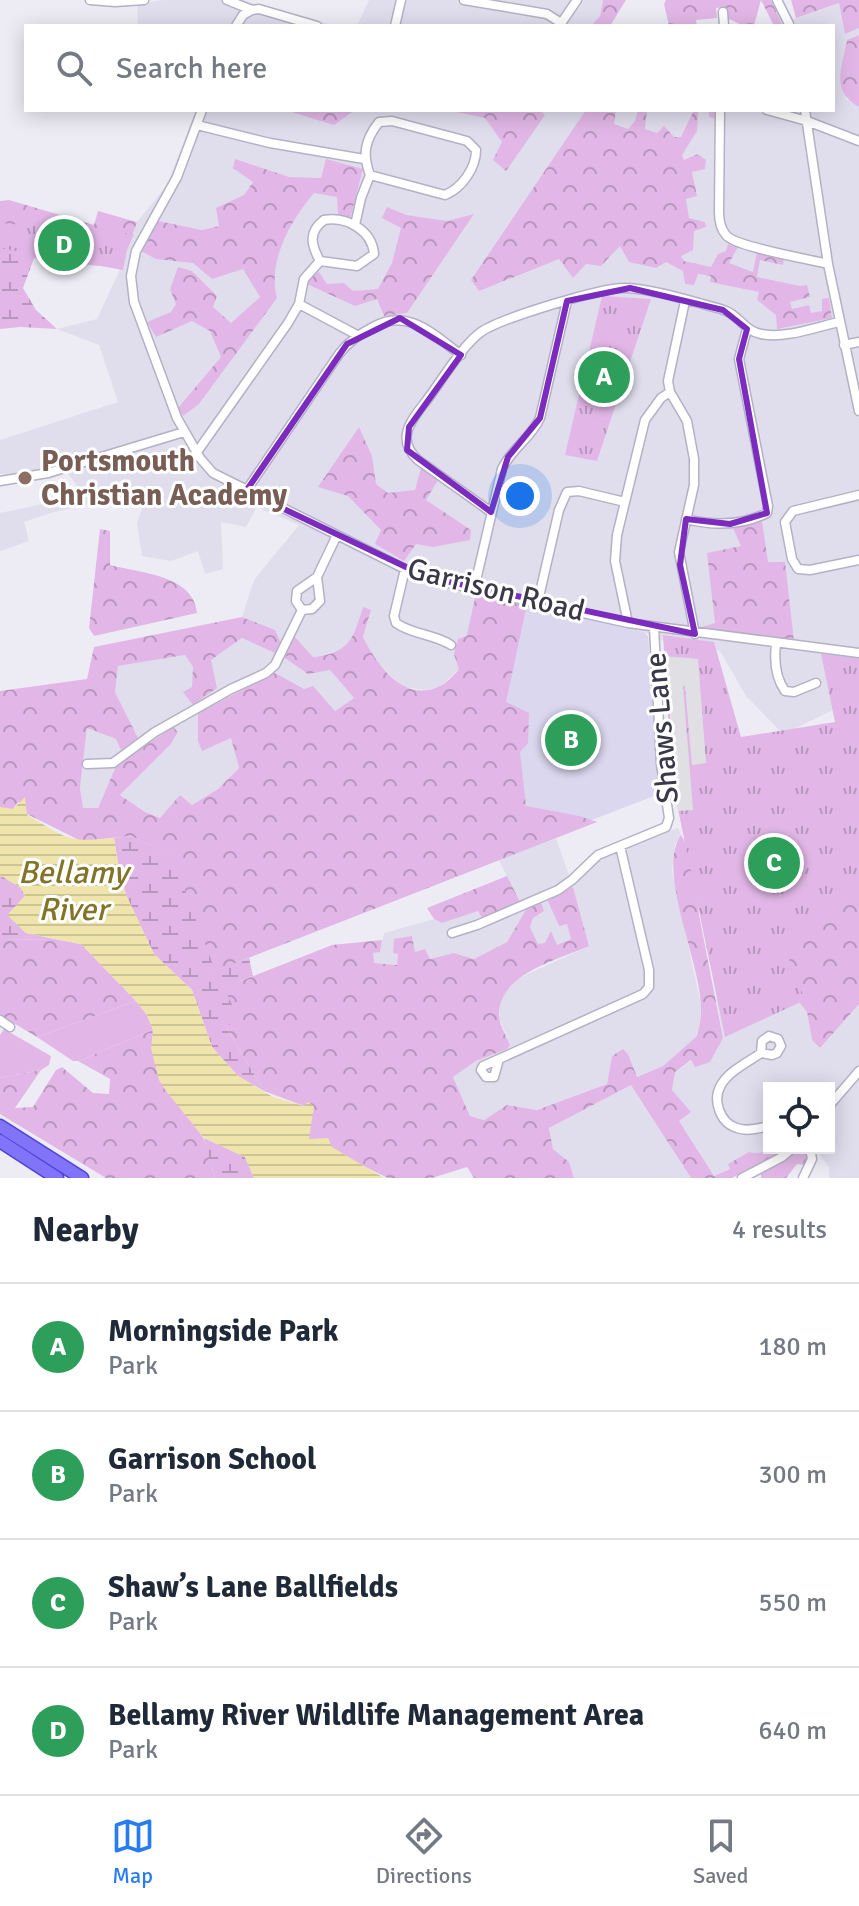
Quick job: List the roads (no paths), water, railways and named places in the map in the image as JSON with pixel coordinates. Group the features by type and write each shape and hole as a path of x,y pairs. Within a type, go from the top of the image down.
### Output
{"highway":[{"path":"0,1126 82,1178"},
{"path":"0,1141 57,1178"}],"street":[{"path":"90,0 144,0"},
{"path":"227,0 252,10"},
{"path":"395,24 401,0"},
{"path":"464,0 547,14 559,24"},
{"path":"561,24 577,0"},
{"path":"777,0 789,24"},
{"path":"785,0 789,24"},
{"path":"237,24 243,15 259,9 310,24"},
{"path":"723,12 724,24"},
{"name":"Garrison Road","path":"201,112 177,177 136,251 131,276 134,302 184,432 213,473 405,569 439,581 628,623 859,653"},
{"path":"720,112 719,212 726,236 750,246 828,264"},
{"path":"786,112 859,141"},
{"path":"805,112 828,264 859,411"},
{"path":"355,225 370,175 364,151 371,132 379,122 392,121 455,136 467,141 476,150 476,163 469,174 451,193 445,195 370,175"},
{"path":"197,125 270,143 364,159"},
{"path":"811,149 818,137 829,130"},
{"path":"329,219 355,225 373,243 374,254 357,266 320,261 311,241 312,233 319,223 329,219"},
{"path":"197,452 299,304 304,279 320,261"},
{"path":"491,512 418,460 406,447 405,439 409,427 482,330 616,287 732,313 747,329 762,335 839,322"},
{"path":"474,589 491,512 508,457 535,430 540,418 567,301"},
{"path":"685,301 670,368 670,392 687,421 694,459 695,472 679,552 695,634"},
{"path":"299,304 357,335"},
{"path":"246,491 347,344 357,335 381,322 400,318 413,321 461,355"},
{"path":"686,519 730,524 767,513 739,359 747,329"},
{"path":"844,345 859,342"},
{"path":"628,623 617,574 615,548 645,420 661,398 670,392"},
{"path":"0,481 48,473 184,432"},
{"path":"538,601 555,523 567,492 579,491 625,502"},
{"path":"859,495 793,511 785,522 792,559 798,569 810,570 859,560"},
{"path":"302,610 296,601 297,591 317,577 337,535"},
{"path":"405,569 394,616 396,623 407,630 441,639 451,645"},
{"path":"302,610 312,609 320,601 317,577"},
{"path":"87,764 113,763 155,732 266,673 278,659 302,610"},
{"name":"Shaws Lane","path":"452,933 558,890 590,860 662,830 669,822 661,764 654,627"},
{"path":"776,644 775,664 785,691 794,692 816,683"},
{"path":"499,1059 643,994 649,987 649,970 620,846"},
{"path":"0,1020 10,1027"},
{"path":"761,1053 726,1079 718,1090 717,1101 722,1116 733,1127 745,1130 763,1127"},
{"path":"835,1099 859,1071"},
{"path":"742,1178 786,1154"},
{"path":"803,1178 812,1159 811,1154"}],"water":[{"name":"Bellamy River","path":"25,797 27,815 59,834 86,840 114,838 127,897 154,954 192,990 212,1047 238,1076 273,1097 304,1106 308,1102 314,1106 309,1139 328,1138 332,1147 384,1178 254,1178 245,1157 204,1138 159,1080 151,1048 153,1030 147,1015 136,1001 81,944 26,933 7,915 25,896 21,888 0,875 0,807 13,809"}],"place":[{"name":"Bellamy River Wildlife Management Area","path":"64,245"},
{"name":"Morningside Park","path":"604,377"},
{"name":"Portsmouth Christian Academy","path":"25,478"},
{"name":"Garrison School","path":"571,740"},
{"name":"Shaw’s Lane Ballfields","path":"774,863"}]}
